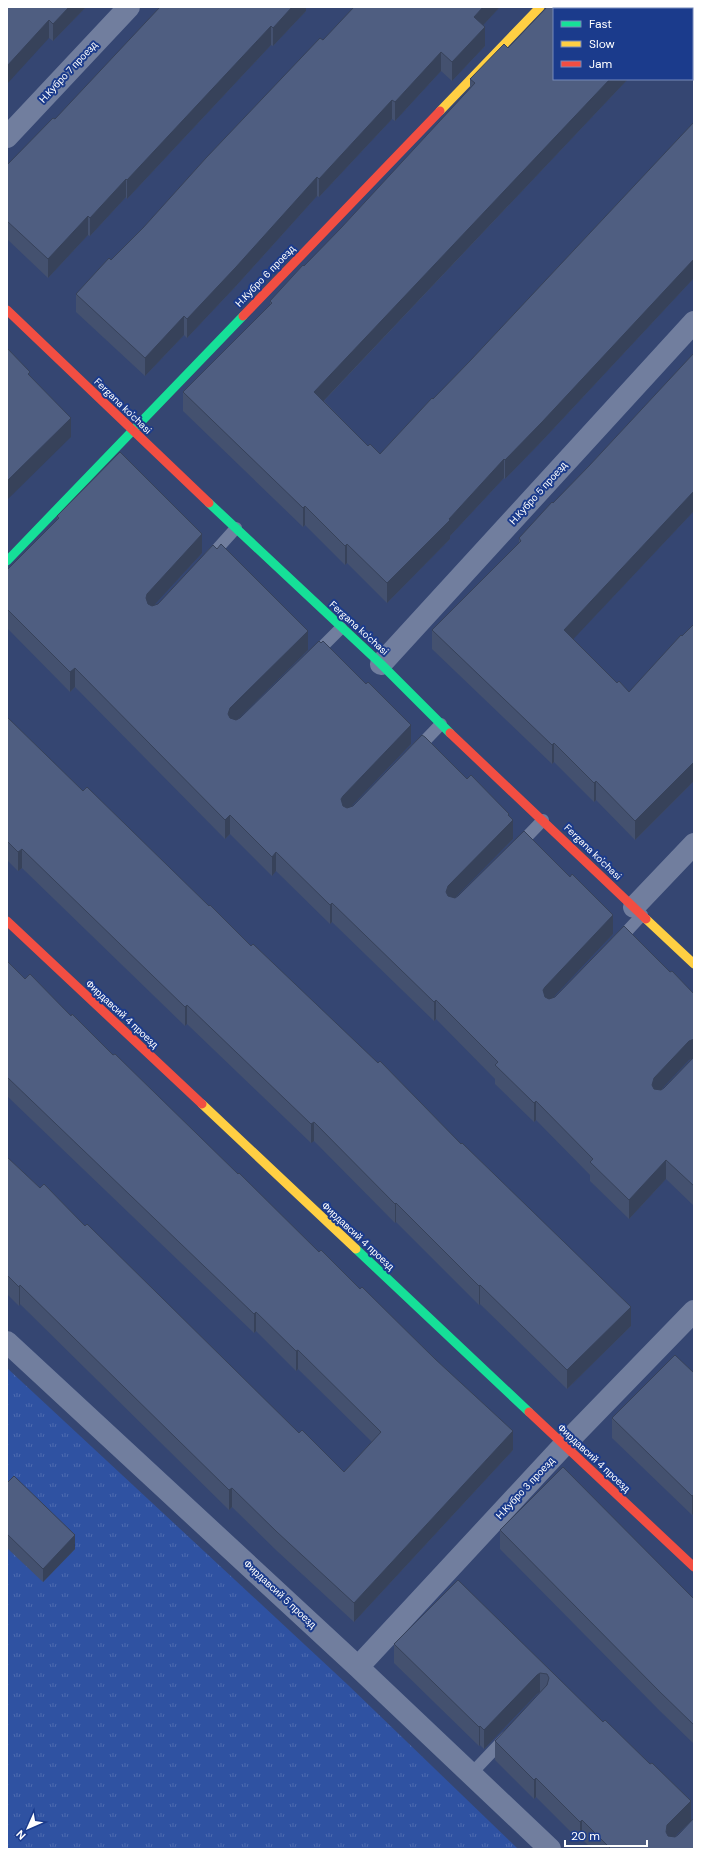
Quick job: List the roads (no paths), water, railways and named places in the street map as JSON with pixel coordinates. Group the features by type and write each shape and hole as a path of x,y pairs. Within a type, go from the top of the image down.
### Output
{"street":[{"name":"Н.Кубро 7 проезд","path":"7,137 129,7"},
{"name":"Н.Кубро 6 проезд","path":"7,561 540,7"},
{"name":"Fergana ko'chasi","path":"8,312 341,628 382,664 441,724 694,964"},
{"name":"Н.Кубро 5 проезд","path":"382,664 694,322"},
{"path":"638,911 694,844"},
{"name":"Фирдавсий 4 проезд","path":"7,921 694,1567"},
{"name":"Н.Кубро 3 проезд","path":"358,1667 564,1445 694,1311"},
{"name":"Фирдавсий 5 проезд","path":"7,1342 358,1667 550,1849"}],"lane":[{"path":"200,568 236,528"},
{"path":"308,661 341,628"},
{"path":"408,758 441,724"},
{"path":"510,854 543,820"},
{"path":"610,949 638,911"},
{"path":"471,1774 515,1728"}]}
